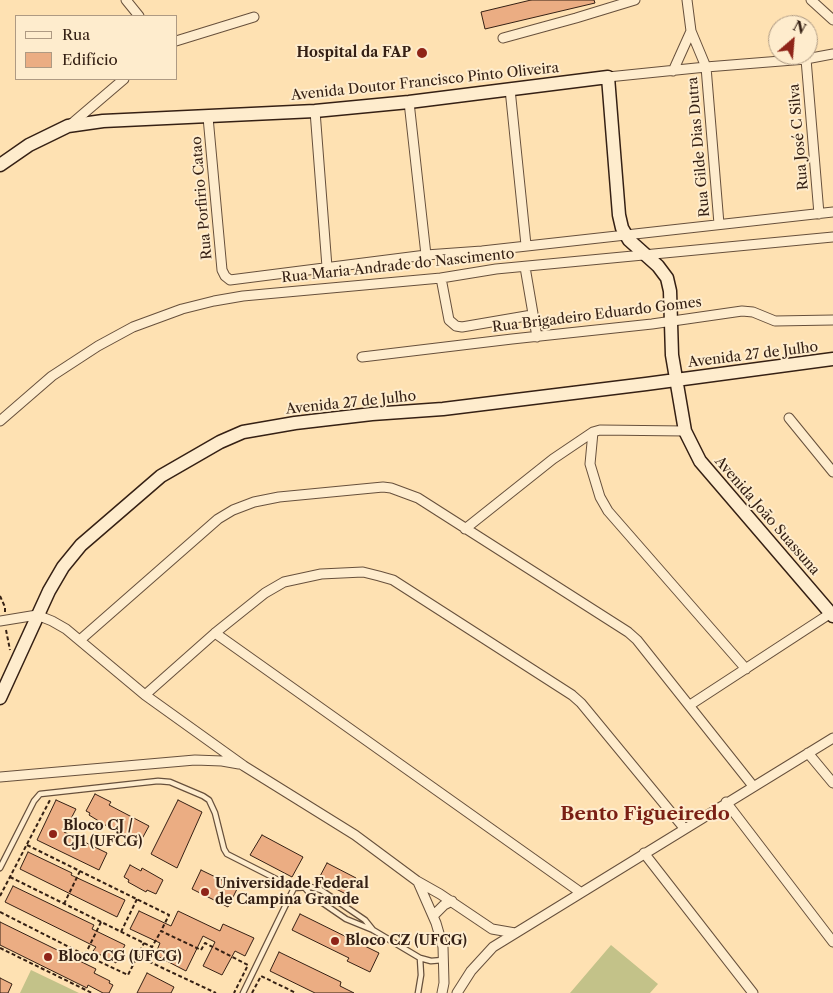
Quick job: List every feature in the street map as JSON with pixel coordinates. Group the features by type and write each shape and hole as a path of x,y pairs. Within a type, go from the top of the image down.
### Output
{"street":[{"path":"126,0 138,15"},
{"path":"503,38 635,0"},
{"name":"Rua Gilde Dias Dutra","path":"687,0 691,31 706,67 719,224"},
{"path":"812,0 833,20"},
{"path":"178,40 254,17"},
{"path":"673,71 691,31"},
{"name":"Avenida Doutor Francisco Pinto Oliveira","path":"818,56 833,54"},
{"name":"Avenida Doutor Francisco Pinto Oliveira","path":"0,165 29,145 68,126 112,120 315,111 409,102 608,77 768,61"},
{"name":"Rua José C Silva","path":"807,65 819,214"},
{"path":"608,77 619,215 625,233"},
{"path":"68,126 123,80"},
{"path":"510,89 526,245"},
{"path":"409,102 426,255"},
{"path":"315,111 327,267"},
{"name":"Rua Porfirio Catao","path":"208,117 222,270 225,276"},
{"name":"Rua Maria Andrade do Nascimento","path":"225,276 230,280 426,255 833,212"},
{"name":"Avenida João Suassuna","path":"625,233 664,272 667,278 670,291 672,354 686,432 700,461 832,614"},
{"name":"Rua Maria Andrade do Nascimento","path":"0,421 52,376 98,346 133,327 182,309 214,300 441,278 469,272 642,252 833,237"},
{"path":"525,267 537,337"},
{"path":"441,278 449,320 456,326 462,327 532,315"},
{"name":"Rua Brigadeiro Eduardo Gomes","path":"362,357 748,311 775,321 833,320"},
{"name":"Avenida 27 de Julho","path":"0,698 48,591 63,567 81,545 161,476 220,442 244,432 295,423 443,408 833,359"},
{"path":"789,418 833,472"},
{"path":"465,529 553,460 593,432 600,430 686,432"},
{"path":"593,432 590,464 600,497 608,511 746,669"},
{"path":"80,640 218,519 234,510 254,502 279,498 384,487 418,498 638,640 753,786"},
{"path":"145,695 215,633 265,593 290,580 321,574 363,572 393,580 572,695 581,703 684,828"},
{"path":"690,705 832,614"},
{"path":"2,621 37,616 52,620 80,640 145,695 244,766 355,835 418,882 452,901 492,929 515,934"},
{"path":"215,633 580,892"},
{"path":"444,983 447,988 458,992 471,972 493,947 726,802 833,738"},
{"path":"808,752 833,783"},
{"path":"0,777 195,760 222,761 244,766"},
{"path":"726,802 833,942"},
{"path":"644,853 753,993"},
{"path":"418,882 433,916 443,947 444,983 442,993"},
{"path":"433,916 444,905 452,901"},
{"path":"492,929 494,935 493,947"}],"lane":[{"path":"0,868 37,796 44,792 158,781 170,782 206,797 211,804 227,854 294,888 310,887 321,890 365,920 373,930"},
{"path":"242,993 294,888"},
{"path":"305,888 311,895 336,913 354,923 373,930 420,958 432,961 444,960"},
{"path":"418,993 421,976 420,958"}],"path":[{"path":"0,596 5,607 2,621 10,651"},
{"path":"0,896 54,791"},
{"path":"10,877 152,947 169,915 26,845"},
{"path":"64,904 80,871"},
{"path":"121,932 137,899"},
{"path":"0,912 128,975 144,943"},
{"path":"85,954 101,922"},
{"path":"161,930 201,950 205,943 248,965 234,993"},
{"path":"0,948 92,993"},
{"path":"137,956 216,993"},
{"path":"252,993 261,976 296,993"}],"shaded area":[{"path":"611,945 658,984 650,993 570,993"},
{"path":"31,970 79,993 20,993"}],"building":[{"path":"531,0 594,0 595,3 485,29 481,12"},
{"path":"95,794 111,802 109,805 149,826 138,846 89,815 90,813 86,811"},
{"name":"Bloco CJ / CJ1 (UFCG)","path":"56,800 76,809 64,832 107,853 99,870 37,840"},
{"path":"178,800 202,812 177,868 151,854"},
{"path":"262,835 303,857 292,877 250,855"},
{"path":"28,852 72,873 71,875 125,900 117,917 20,869"},
{"path":"327,863 356,878 348,895 318,880"},
{"path":"130,865 141,871 142,868 163,880 156,894 147,890 146,892 128,882 129,880 124,877"},
{"path":"201,870 237,889 228,907 192,889"},
{"path":"13,886 94,925 92,929 125,945 116,963 93,951 96,947 5,902"},
{"path":"139,911 171,926 178,911 220,931 223,924 254,938 245,956 235,951 222,975 203,966 215,942 203,936 186,971 155,955 160,943 130,929"},
{"name":"Bloco CZ (UFCG)","path":"300,914 379,953 370,972 347,961 349,958 292,930"},
{"name":"Bloco CG (UFCG)","path":"0,922 96,969 94,973 110,981 109,983 113,985 109,993 103,993 88,985 87,988 0,945"},
{"path":"279,952 341,982 340,986 354,993 315,993 270,971"},
{"path":"147,973 174,987 171,993 137,993"},
{"path":"0,978 12,984 8,993 0,993"}],"place":[{"name":"Hospital da FAP","path":"422,53"},
{"name":"Bloco CJ / CJ1 (UFCG)","path":"53,834"},
{"name":"Universidade Federal de Campina Grande","path":"205,892"},
{"name":"Bloco CZ (UFCG)","path":"335,941"},
{"name":"Bloco CG (UFCG)","path":"48,957"}],"district":[{"name":"Bento Figueiredo","path":"645,815"}]}
